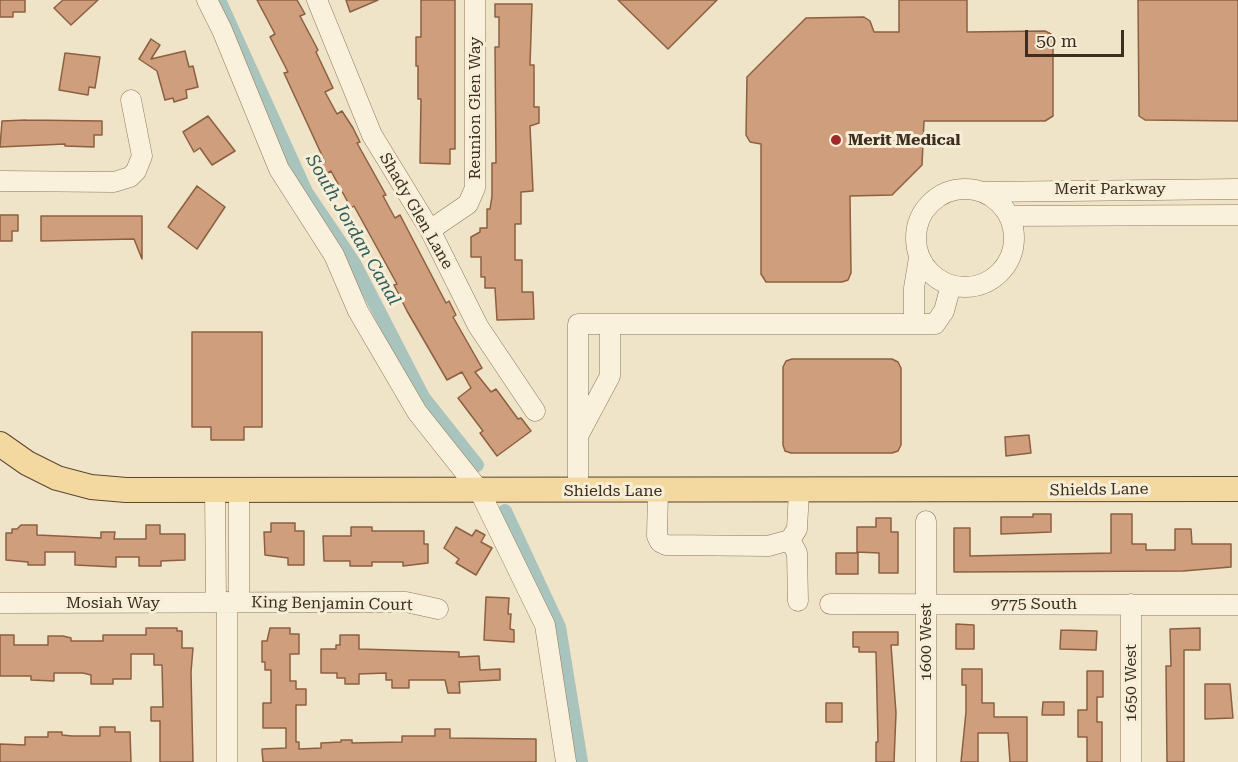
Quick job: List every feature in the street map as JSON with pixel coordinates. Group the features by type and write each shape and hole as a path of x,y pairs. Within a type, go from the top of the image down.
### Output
{"main road":[{"name":"Shields Lane","path":"0,444 42,471 75,484 109,489 578,491 1238,489"}],"street":[{"path":"207,0 222,30 279,169 334,255 358,311 417,412 479,490 545,625 566,762"},
{"name":"Shady Glen Lane","path":"317,0 372,135 430,230 478,326 535,411"},
{"name":"Reunion Glen Way","path":"430,230 468,204 475,188 475,0"},
{"path":"0,182 114,182 130,177 136,171 142,156 131,100"},
{"name":"Merit Parkway","path":"914,324 914,288 919,258 915,237 917,224 932,201 956,189 983,192 1238,189"},
{"path":"1093,216 1095,189"},
{"path":"919,258 927,270 951,285 979,285 1003,270 1014,244 1009,216 998,202 983,192"},
{"name":"Merit Parkway","path":"1009,216 1238,215"},
{"path":"578,491 578,324 935,324 944,311 951,285"},
{"path":"578,436 610,376 610,324"},
{"path":"227,490 227,762"},
{"path":"658,491 657,536 660,542 666,545 768,546 790,540 797,529 799,491"},
{"name":"1600 West","path":"926,521 926,762"},
{"path":"790,540 796,553 798,601"},
{"name":"Mosiah Way","path":"0,603 227,602"},
{"name":"King Benjamin Court","path":"227,602 406,602 438,609"},
{"name":"9775 South","path":"830,604 1238,604"},
{"name":"1650 West","path":"1131,604 1131,762"}],"building":[{"path":"0,0 25,0 25,12 13,12 13,17 0,17"},
{"path":"63,0 98,0 71,25 54,8"},
{"path":"257,0 297,0 305,14 300,16 318,50 316,52 333,88 325,92 337,114 342,111 353,128 360,142 357,143 386,195 383,196 395,218 400,215 446,303 449,301 456,315 453,317 482,368 475,372 491,392 496,389 518,419 521,418 531,431 497,456 480,433 483,431 458,398 471,388 462,372 447,380 407,311 394,285 397,284 354,206 351,208 331,171 326,174 320,165 325,162 284,73 288,72 270,37 275,34"},
{"path":"346,0 378,0 350,12"},
{"path":"421,0 455,0 455,149 450,149 450,164 420,163 421,99 418,99 416,37 421,37"},
{"path":"618,0 717,0 668,49"},
{"name":"Merit Medical","path":"899,0 967,0 967,32 1045,31 1051,34 1053,40 1053,116 1045,121 924,121 922,165 892,195 850,196 851,273 848,280 842,282 766,282 761,274 761,144 750,142 746,135 747,77 806,18 864,17 870,21 874,32 899,32"},
{"path":"1138,0 1238,0 1238,121 1145,120 1139,116"},
{"path":"495,4 532,4 530,65 534,65 534,107 539,107 539,123 530,126 533,191 521,192 521,224 515,224 515,260 522,260 522,292 533,292 534,319 497,320 495,288 485,288 485,277 481,277 481,257 471,257 471,237 480,232 480,228 487,228 487,209 490,209 492,196 492,163 496,163 495,47 499,47 499,17 495,17"},
{"path":"151,39 160,45 151,59 185,51 189,67 193,66 198,87 186,90 187,98 174,102 173,98 165,100 157,71 139,59"},
{"path":"65,53 100,57 95,88 89,87 88,95 59,90"},
{"path":"208,116 235,151 212,165 200,148 194,152 183,132"},
{"path":"2,121 102,121 102,135 94,135 94,147 65,146 65,144 0,147"},
{"path":"197,186 225,207 197,249 168,227"},
{"path":"0,215 18,215 18,231 12,231 12,241 0,241"},
{"path":"41,216 142,216 142,259 134,239 41,241"},
{"path":"192,332 262,332 262,427 244,427 244,440 211,440 211,427 192,427"},
{"path":"792,359 892,359 898,362 901,368 901,445 898,451 892,453 791,453 785,451 783,445 783,367 786,361"},
{"path":"1029,435 1031,453 1006,456 1005,437"},
{"path":"1033,514 1051,514 1051,532 1001,534 1001,517 1033,517"},
{"path":"1111,514 1132,514 1132,544 1146,544 1146,550 1175,550 1175,529 1191,529 1192,544 1231,544 1231,567 1183,571 954,572 954,528 970,528 970,556 1111,553"},
{"path":"876,518 891,518 891,532 898,532 898,573 879,573 879,553 857,552 857,527 876,527"},
{"path":"271,523 295,523 295,531 304,531 304,565 288,565 288,558 265,555 264,532 271,532"},
{"path":"21,525 37,525 37,535 101,538 101,532 115,532 114,539 146,539 146,525 160,525 160,534 185,534 185,560 161,561 161,566 139,566 139,557 116,557 116,567 75,565 75,552 45,552 45,565 28,565 28,562 6,560 6,533 12,533 12,529 17,529"},
{"path":"351,527 372,527 372,531 424,531 424,544 428,544 428,563 403,566 403,562 372,562 372,566 350,566 350,561 324,561 323,536 351,536"},
{"path":"456,527 472,536 476,530 485,535 481,542 492,548 476,575 456,563 459,559 444,548"},
{"path":"836,553 858,553 858,574 836,574"},
{"path":"486,597 509,598 508,614 511,614 510,629 514,630 514,642 484,640"},
{"path":"956,624 974,625 974,649 956,649"},
{"path":"146,628 177,628 177,631 182,631 182,648 193,648 191,672 193,762 160,762 160,721 151,721 151,707 163,707 162,665 154,665 154,654 131,654 131,679 113,679 113,684 91,684 91,675 83,673 54,673 54,681 31,680 31,676 0,676 0,635 14,635 14,645 48,645 48,636 63,636 71,638 71,641 103,641 103,635 146,635"},
{"path":"270,628 290,628 290,634 299,634 299,654 290,654 290,681 296,681 296,689 306,689 306,705 296,705 296,742 299,742 299,749 321,748 321,743 341,742 341,740 352,740 352,743 402,742 402,736 435,736 435,729 450,729 450,738 536,739 536,762 263,762 262,749 286,748 286,728 263,728 263,703 271,703 271,670 265,670 265,662 262,662 262,641 267,641"},
{"path":"1200,628 1200,650 1184,650 1184,762 1167,762 1166,666 1171,666 1170,629"},
{"path":"1061,630 1097,631 1096,650 1060,649"},
{"path":"853,632 898,632 898,645 891,645 896,713 894,762 876,762 876,742 878,742 876,652 859,652 859,647 853,647"},
{"path":"340,635 359,635 359,649 459,652 459,657 479,656 480,670 500,669 500,680 459,682 460,693 448,693 445,680 409,680 409,688 392,688 392,680 386,680 386,673 359,674 359,684 345,684 345,678 337,678 337,673 321,673 321,649 336,649 336,645 340,645"},
{"path":"962,669 982,669 982,703 994,703 994,717 1027,717 1027,762 1010,762 1008,733 978,733 978,762 961,762 966,712 966,685 962,685"},
{"path":"1087,671 1103,671 1103,697 1097,697 1097,722 1102,722 1102,762 1087,762 1087,737 1078,737 1078,710 1087,710"},
{"path":"1205,684 1230,684 1233,718 1205,719"},
{"path":"1043,702 1064,702 1064,715 1042,715"},
{"path":"826,703 842,703 842,722 826,722"},
{"path":"100,727 115,727 115,732 130,732 131,762 0,762 0,744 25,745 25,737 48,737 48,732 62,732 62,735 72,736 100,736"}],"waterway":[{"name":"South Jordan Canal","path":"219,0 306,192 354,263 423,397 477,465"},
{"name":"South Jordan Canal","path":"505,511 559,627 581,762"}],"place":[{"name":"Merit Medical","path":"836,140"}]}
